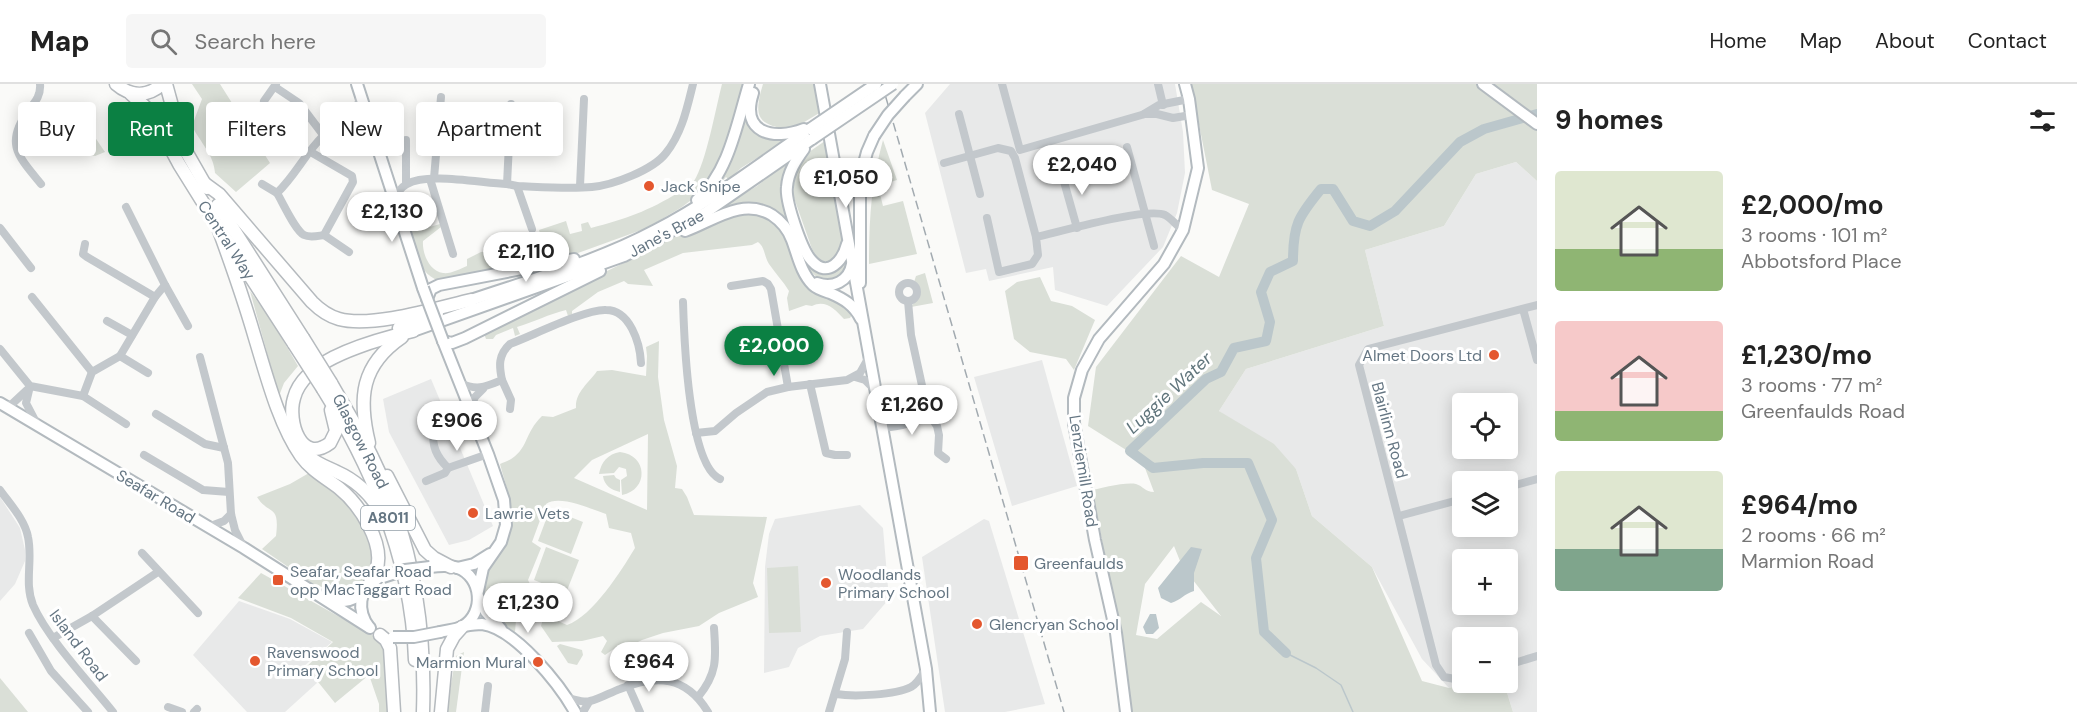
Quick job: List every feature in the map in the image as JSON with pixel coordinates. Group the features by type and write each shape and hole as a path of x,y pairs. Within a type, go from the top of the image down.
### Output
{"main road":[{"name":"Central Way","path":"116,84 151,112 179,164 217,225 299,341"},
{"path":"131,94 147,93 164,84"},
{"name":"Central Way","path":"164,84 183,146 327,388"},
{"path":"351,84 359,101"},
{"path":"357,84 359,101"},
{"path":"671,221 706,192 717,176 726,156 749,84"},
{"path":"755,84 750,110 753,121 760,129 777,136 811,134"},
{"name":"Jane's Brae","path":"413,331 624,256 659,239 705,213 876,84"},
{"name":"Jane's Brae","path":"471,300 609,251 671,221 893,84"},
{"path":"858,292 861,268 860,178 864,159 874,136 888,115 917,84"},
{"name":"Lenziemill Road","path":"1126,712 1116,633 1093,530 1074,423 1074,398 1082,370 1099,339 1164,264 1183,230 1198,168 1185,84"},
{"path":"1483,84 1537,124"},
{"path":"820,87 926,669 930,712"},
{"path":"811,134 789,175 787,187 789,208 808,257 816,265 826,268 837,265 844,255 848,237"},
{"path":"376,156 391,203 426,285 443,341 504,500 506,525 501,542 483,568 477,609 470,620 454,636 447,649 441,712"},
{"path":"204,183 219,194 312,302 337,319 371,320 471,300"},
{"path":"659,239 736,209 758,209 771,214 787,229 804,273 810,281 817,288 851,304 863,321"},
{"path":"217,225 242,294 276,405 285,424 308,465 347,495 366,519 375,540 377,570 367,586 360,603 360,610 375,631 386,640 390,648 394,712"},
{"path":"426,285 609,251"},
{"path":"443,341 452,343 465,338 599,272 624,256"},
{"path":"810,281 824,285 837,284 849,273 852,264"},
{"path":"285,424 285,408 291,387 302,372 312,364 331,352 454,309 471,300"},
{"path":"327,388 336,431 330,443 325,447 312,449 302,442 294,428 292,418 294,398 303,381 315,368 335,356 413,331"},
{"path":"413,331 384,351 375,362 366,382 363,407 374,460 390,480 425,550 434,558 469,576 475,584 486,612 505,634 544,669 575,712"},
{"path":"453,366 457,351 465,338"},
{"name":"Glasgow Road","path":"327,388 374,460 405,542 416,594 422,644 423,712"},
{"name":"Glasgow Road","path":"327,388 369,471 391,528 411,610 416,712"},
{"name":"Seafar Road","path":"3,405 244,548 375,631"},
{"path":"297,447 316,463 350,478 364,490 374,500 391,528"},
{"path":"367,586 383,577 405,570 454,567 479,561 496,549"},
{"name":"Seafar Road","path":"310,591 339,602 353,600 367,586"},
{"path":"375,631 393,637 414,637 483,624 505,634"}],"street":[{"path":"40,84 40,94 19,124 15,136 19,157 41,184"},
{"path":"391,203 405,185 418,179 432,178 518,186 579,186 601,185 643,171 667,152 683,123 693,84"},
{"path":"1002,84 1020,150 1189,99"},
{"path":"1158,84 1163,105"},
{"path":"264,101 276,85 299,103 320,131"},
{"path":"441,98 432,178 453,254"},
{"path":"579,186 584,99"},
{"path":"959,114 980,194"},
{"path":"1145,114 1173,118 1191,115"},
{"path":"277,193 287,184 309,151 320,140"},
{"path":"405,185 406,140"},
{"path":"1127,147 1154,246"},
{"path":"944,162 998,148 1011,151 1015,158 1036,237 1038,255 1032,264 999,272 987,218"},
{"path":"309,151 352,176 353,182 324,235"},
{"path":"507,184 508,156"},
{"path":"1061,171 1077,228"},
{"path":"383,177 405,185"},
{"path":"262,184 277,193 300,231 306,236 324,235 349,252"},
{"path":"518,186 532,229"},
{"path":"126,207 188,326"},
{"path":"1036,237 1146,213 1164,215 1183,230"},
{"path":"0,228 31,268"},
{"path":"85,244 83,254 155,297"},
{"path":"731,286 763,281 771,289 788,387"},
{"path":"83,396 92,372 120,356 155,297 165,285"},
{"path":"32,297 92,372"},
{"path":"908,301 911,335 928,413 937,426 939,435 938,453"},
{"path":"683,302 685,359 696,433 702,454 713,476 720,479"},
{"name":"Blairlinn Road","path":"1452,678 1444,677 1436,665 1359,365 1368,349 1537,305"},
{"path":"1523,309 1537,360"},
{"path":"510,410 511,400 502,380 500,359 505,349 510,344 575,318 605,310 617,312 623,316 639,345 641,363"},
{"path":"107,321 132,335"},
{"path":"0,349 30,386 83,396 126,424"},
{"path":"120,356 147,373"},
{"path":"200,357 228,463 231,514 235,530 244,548"},
{"path":"855,377 869,357"},
{"path":"696,433 715,431 735,413 767,392 855,377 865,380 875,390"},
{"path":"459,383 472,388 483,388 502,380"},
{"path":"810,384 826,453 847,455"},
{"path":"3,405 12,404 30,386"},
{"path":"30,386 26,403 38,425"},
{"path":"470,410 483,388"},
{"path":"883,428 903,426 928,413"},
{"path":"156,414 205,444 224,448"},
{"path":"434,430 432,441 438,458 448,468"},
{"path":"928,458 938,453"},
{"path":"938,453 946,459"},
{"path":"426,481 445,473 448,468 488,454"},
{"path":"144,455 203,490 229,492"},
{"path":"1518,484 1537,479"},
{"name":"Island Road","path":"0,490 19,516 28,535 30,551 28,578 33,604 53,638 113,712"},
{"path":"1399,516 1452,502"},
{"path":"208,527 224,521 231,514"},
{"path":"142,553 198,612"},
{"path":"53,638 92,616 158,572"},
{"path":"92,616 136,661"},
{"path":"698,697 710,683 715,665 714,628"},
{"path":"829,712 845,659 847,632"},
{"path":"29,633 51,671 88,712"},
{"path":"1518,662 1537,656"},
{"path":"836,694 866,695 904,689 913,686 926,669"},
{"path":"567,698 589,702 628,685 655,678 677,683 698,697 708,712"},
{"path":"628,685 640,712"},
{"path":"485,712 488,686"},
{"path":"913,686 930,698"},
{"path":"583,712 589,702"},
{"path":"168,707 182,712"}],"shaded area":[{"path":"192,84 220,84 231,102 206,102 206,149 194,129 194,121 202,99"},
{"path":"722,84 746,84 724,154 703,191 647,228 567,257 439,281 425,272 420,265 405,224 418,217 423,229 440,224 441,227 423,241 423,246 430,265 438,272 446,273 467,266 467,259 481,252 489,251 492,258 502,255 501,247 517,239 520,248 542,241 539,230 566,221 570,234 582,231 581,224 588,222 591,228 626,218 683,190 694,181 703,161"},
{"path":"753,84 755,84 750,98 753,120 786,140 741,168 729,180 726,177 717,187 725,171"},
{"path":"763,84 815,84 821,112 791,130 771,125 760,118 758,112"},
{"path":"950,84 1175,84 1183,132 1185,173 1177,213 1163,247 1107,306 1055,290 1053,267 989,281 986,269 966,273 925,113"},
{"path":"1191,84 1537,84 1537,181 1516,162 1476,174 1444,226 1365,250 1384,326 1246,369 1219,411 1274,444 1296,469 1312,516 1372,567 1422,681 1452,687 1452,693 1507,693 1513,712 1132,712 1100,529 1090,491 1136,484 1154,492 1142,460 1088,426 1096,367 1181,256 1219,277 1249,204 1212,190","holes":["1174,546 1182,566 1221,616 1201,602 1157,639 1136,635 1145,584"]},
{"path":"96,139 105,152 96,156"},
{"path":"883,140 897,180 878,186 883,206 903,201 917,254 869,264 872,202"},
{"path":"825,141 844,246 832,261 817,258 793,195 795,172 799,162"},
{"path":"210,156 266,156 270,163 236,192 215,173"},
{"path":"787,162 791,167 786,179 806,257 835,269 846,259 848,271 839,280 824,280 812,272 791,226 782,216 769,209 699,221 757,186"},
{"path":"1516,162 1537,181 1537,712 1513,712 1507,693 1518,693 1518,627 1452,627 1452,687 1449,688 1422,659 1372,567 1312,516 1296,469 1219,411 1246,369 1384,326 1365,250 1444,226 1476,174"},
{"path":"735,213 758,213 775,221 787,237 798,267 853,313 850,318 844,319 825,304 806,305 789,311 787,298 789,291 769,264 758,242 752,245 683,253 644,270 653,286 628,284 624,281 598,292 568,316 566,310 517,327 520,334 515,336 513,328 496,335 493,339 486,339 483,331 667,240"},
{"path":"925,273 933,303 911,307 919,292 914,282 916,276"},
{"path":"1040,277 1051,301 1072,306 1095,320 1074,370 1066,359 1030,352 1014,339 1005,291 1017,282"},
{"path":"250,291 273,323 298,366 284,383 279,396"},
{"path":"659,341 658,377 664,420 677,466 675,488 682,489 694,515 767,517 753,583 758,597 719,613 699,626 663,633 624,649 621,644 605,655 601,652 607,641 603,636 582,641 552,642 541,626 544,615 567,625 577,620 606,592 635,548 631,533 609,528 606,514 567,501 552,501 546,504 532,542 541,548 528,580 534,592 523,592 515,599 517,608 515,632 494,613 485,596 484,587 484,578 505,539 511,520 509,495 500,464 516,455 542,416 553,417 576,408 580,392 597,371 612,370 646,376 646,347","holes":["648,434 647,510 574,478 592,460"]},
{"path":"1042,360 1077,486 1012,506 974,377"},
{"path":"431,379 493,526 469,540 449,545 389,432 383,399"},
{"path":"620,452 636,459 642,473 637,487 622,495 621,480 627,476 626,469 619,467 614,473 599,474 606,459"},
{"path":"309,473 344,500 370,538 373,566 358,589 339,593 313,584 262,549 276,536 277,526 275,514 257,497 290,484"},
{"path":"614,475 620,480 620,492 608,487 603,476"},
{"path":"0,497 20,528 25,561 15,584 0,601"},
{"name":"Woodlands Primary School","path":"860,505 883,528 889,599 863,629 820,636 798,648 789,667 764,673 765,567 769,534 775,519"},
{"path":"550,509 583,522 571,554 538,541"},
{"name":"Glencryan School","path":"984,519 989,521 1045,704 1005,712 945,712 922,557"},
{"path":"546,547 579,560 566,593 534,580"},
{"path":"1191,547 1202,549 1194,573 1194,591 1171,603 1161,598 1158,588"},
{"path":"798,566 801,632 769,633 767,568"},
{"path":"261,573 372,635 383,647 387,665 389,712 379,712 379,704 369,675 335,703 306,667 333,642 291,618 238,598"},
{"name":"Ravenswood Primary School","path":"239,601 290,619 332,642 303,667 317,683 285,712 247,712 193,655"},
{"path":"1150,614 1156,614 1159,628 1153,634 1146,634 1143,627"},
{"path":"560,644 582,650 583,655 577,665 568,663 557,646"},
{"path":"464,652 456,712 446,712 456,656"},
{"path":"0,678 28,712 0,712"}],"waterway":[{"name":"Luggie Water","path":"1286,653 1264,632 1256,558 1272,520 1248,463 1203,463 1153,468 1130,451 1206,379 1221,372 1234,348 1266,341 1270,322 1261,292 1270,272 1293,261 1294,238 1298,222 1321,189 1333,189 1353,221 1370,226 1395,211 1460,142 1484,129 1537,114"},
{"name":"Luggie Water","path":"1286,653 1316,668 1341,685 1353,712"}],"railway":[{"path":"882,84 1064,712"}],"place":[{"name":"Jack Snipe","path":"649,186"},
{"name":"Almet Doors Ltd","path":"1494,355"},
{"name":"Lawrie Vets","path":"473,513"},
{"name":"Greenfaulds","path":"1021,563"},
{"name":"Seafar, Seafar Road opp MacTaggart Road","path":"278,580"},
{"name":"Woodlands Primary School","path":"826,583"},
{"name":"Glencryan School","path":"977,624"},
{"name":"Ravenswood Primary School","path":"255,661"},
{"name":"Marmion Mural","path":"538,662"}]}
